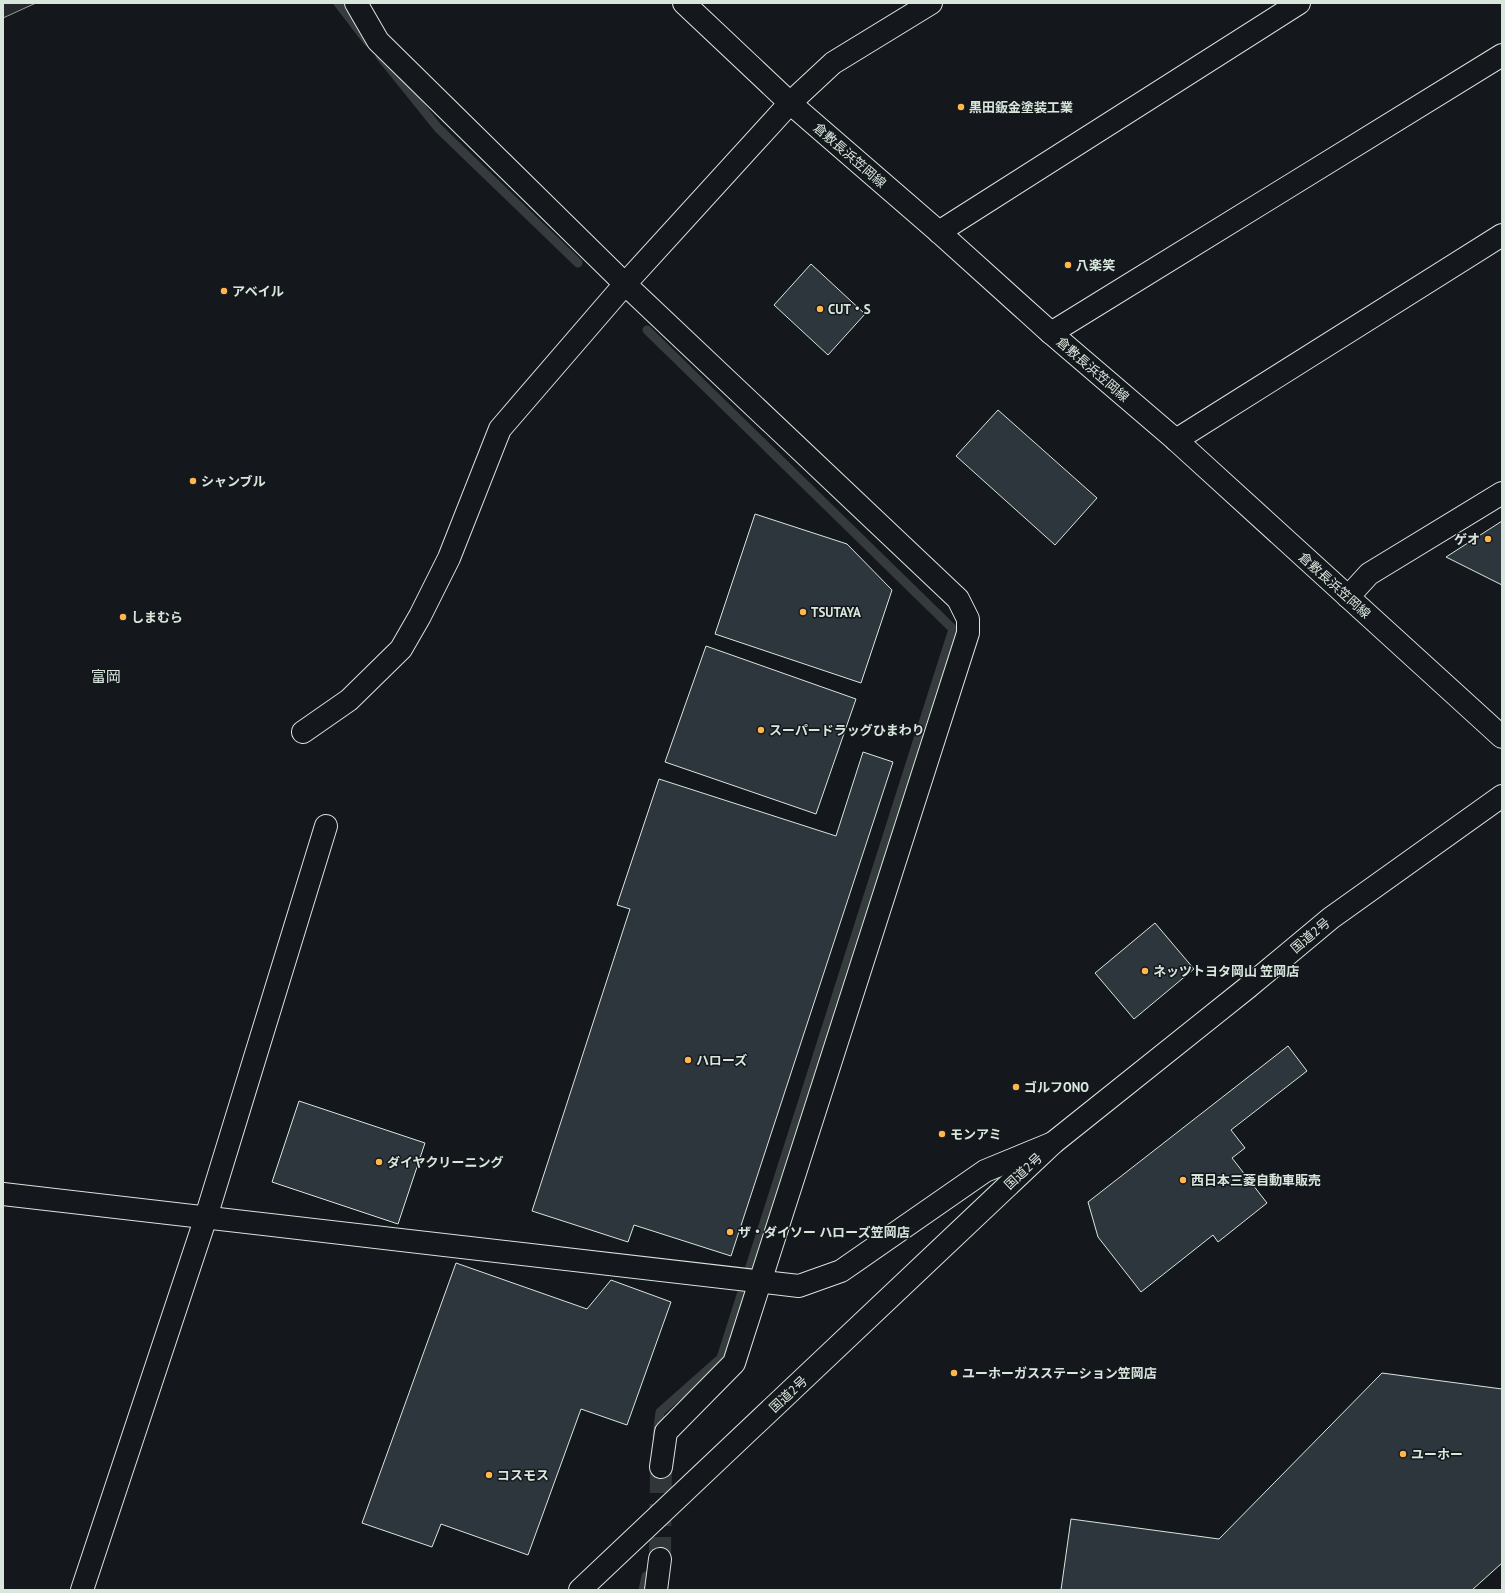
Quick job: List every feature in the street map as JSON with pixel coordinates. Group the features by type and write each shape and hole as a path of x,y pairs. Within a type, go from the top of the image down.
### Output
{"main road":[{"path":"356,3 378,41 625,284 958,598 968,619 968,633 751,1279 734,1363 666,1432 660,1467"},
{"name":"倉敷長浜笠岡線","path":"684,3 790,103 939,232 1051,333 1176,440 1502,737"},
{"path":"303,732 349,700 401,649 420,616 449,558 500,429 625,284 790,103 833,63 931,3"},
{"path":"939,232 1299,3"},
{"path":"1051,333 1502,55"},
{"path":"1176,440 1502,235"},
{"path":"1348,597 1369,574 1502,493"},
{"name":"国道2号","path":"580,1590 1053,1143 1331,918 1502,796"},
{"path":"82,1590 206,1217 326,826"},
{"path":"3,1194 751,1279 799,1286 841,1271 985,1171 1053,1143"},
{"path":"656,1590 660,1559"}],"shaded area":[{"path":"3,3 36,3 3,18"}],"building":[{"name":"CUT・S","path":"811,264 865,314 828,355 774,305"},
{"path":"998,410 1097,498 1055,545 956,456"},
{"name":"TSUTAYA","path":"755,514 847,544 892,590 861,683 715,634"},
{"name":"ゲオ","path":"1502,521 1502,585 1446,557"},
{"name":"スーパードラッグひまわり","path":"706,646 856,699 816,814 665,762"},
{"name":"ハローズ","path":"863,752 893,762 731,1256 634,1225 628,1242 532,1211 630,909 617,905 659,779 836,836"},
{"name":"ネッツトヨタ岡山 笠岡店","path":"1155,923 1194,969 1134,1019 1095,973"},
{"name":"西日本三菱自動車販売","path":"1288,1046 1307,1071 1231,1130 1245,1148 1232,1158 1267,1203 1218,1242 1213,1235 1141,1292 1098,1237 1088,1202"},
{"path":"299,1101 425,1143 398,1224 272,1182"},
{"path":"456,1263 587,1309 611,1280 671,1302 627,1425 581,1409 528,1555 441,1524 432,1547 362,1523"},
{"name":"ユーホー","path":"1382,1373 1502,1389 1502,1563 1472,1590 1061,1590 1071,1519 1219,1539"}],"waterway":[{"path":"338,3 368,42"},
{"path":"380,56 438,128 578,263"},
{"path":"647,330 953,629 721,1358 660,1412 657,1436"},
{"path":"643,1590 646,1576"}],"tunnel":[{"path":"660,1559 661,1467"}],"place":[{"name":"黒田鈑金塗装工業","path":"961,107"},
{"name":"八楽笑","path":"1068,265"},
{"name":"アベイル","path":"224,291"},
{"name":"CUT・S","path":"820,309"},
{"name":"シャンブル","path":"193,481"},
{"name":"ゲオ","path":"1488,539"},
{"name":"TSUTAYA","path":"803,612"},
{"name":"しまむら","path":"123,617"},
{"name":"スーパードラッグひまわり","path":"761,730"},
{"name":"ネッツトヨタ岡山 笠岡店","path":"1145,971"},
{"name":"ハローズ","path":"688,1060"},
{"name":"ゴルフONO","path":"1016,1087"},
{"name":"モンアミ","path":"942,1134"},
{"name":"ダイヤクリーニング","path":"379,1162"},
{"name":"西日本三菱自動車販売","path":"1183,1180"},
{"name":"ザ・ダイソー ハローズ笠岡店","path":"730,1232"},
{"name":"ユーホーガスステーション笠岡店","path":"954,1373"},
{"name":"ユーホー","path":"1403,1454"},
{"name":"コスモス","path":"489,1475"}],"district":[{"name":"富岡","path":"106,677"}]}
